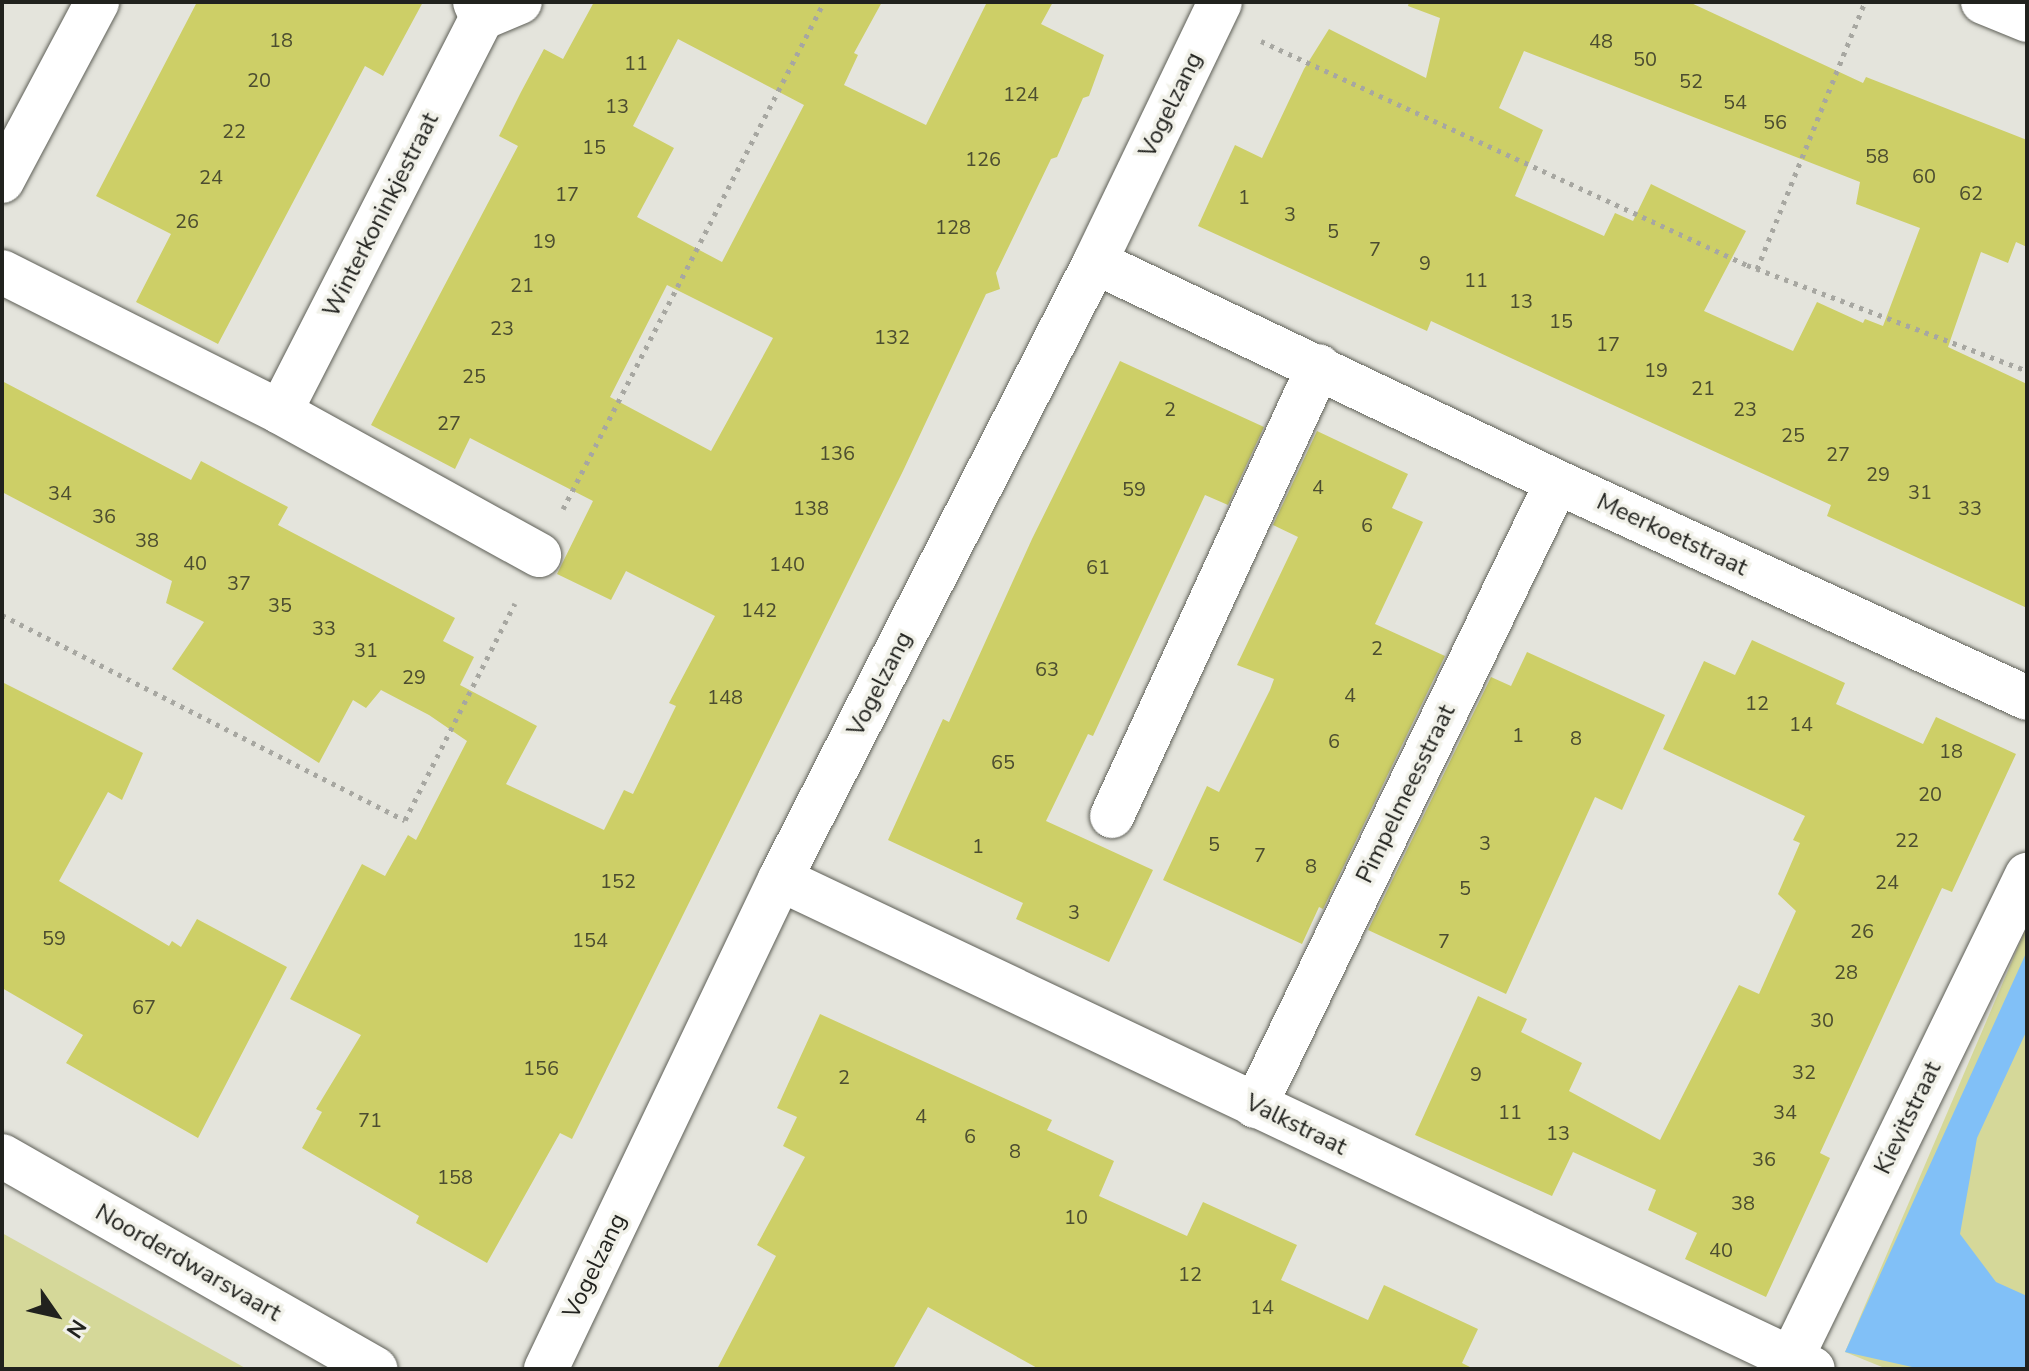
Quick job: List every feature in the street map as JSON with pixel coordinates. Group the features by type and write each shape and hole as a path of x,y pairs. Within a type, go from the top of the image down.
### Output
{"street":[{"path":"2,181 97,2"},
{"path":"1983,2 2027,20"},
{"name":"Winterkoninkjestraat","path":"280,412 492,7"},
{"name":"Vogelzang","path":"546,1369 780,879 1095,262 1216,10"},
{"name":"Meerkoetstraat","path":"1095,262 1319,366 1557,482 2027,698"},
{"path":"2,272 280,412 539,555"},
{"path":"1112,816 1319,366"},
{"name":"Pimpelmeesstraat","path":"1255,1106 1557,482"},
{"name":"Kievitstraat","path":"1801,1365 2027,875"},
{"name":"Valkstraat","path":"780,879 1801,1365"},
{"name":"Noorderdwarsvaart","path":"2,1156 375,1369"}],"path":[{"path":"1757,269 1865,2"},
{"path":"1216,10 1757,269 2027,371"}],"green space":[{"path":"2027,926 2027,1369 1887,1369 1845,1352"},
{"path":"2,1233 247,1369 2,1369"}],"water":[{"path":"2027,951 2027,1030 1977,1138 1960,1234 1996,1282 2027,1296 2027,1369 1921,1369 1845,1352"}],"building":[{"path":"197,2 423,2 383,76 365,66 218,344 136,302 171,234 96,196"},
{"path":"594,2 882,2 854,53 858,55 844,85 926,125 987,2 1053,2 1041,24 1104,55 1089,96 1083,98 1057,157 1051,159 996,273 1000,289 986,294 903,471 572,1139 560,1133 487,1263 416,1223 419,1216 302,1148 322,1112 316,1109 361,1035 290,999 362,864 385,876 408,835 416,840 467,741 429,715 381,690 366,708 353,700 319,763 172,669 204,622 166,603 172,581 2,492 2,381 191,480 201,461 288,507 278,525 455,618 443,641 474,657 460,685 537,726 506,784 604,830 624,790 633,794 676,706 669,703 715,616 626,571 611,600 557,574 593,501 470,438 455,469 371,425 518,146 499,136 521,92 544,49 563,59","holes":["678,39 804,105 722,262 637,217 674,148 633,126","667,285 773,338 711,451 610,397"]},
{"path":"1409,2 1689,2 1863,83 1866,77 2027,140 2027,247 2016,242 2008,263 1981,252 1948,347 2027,384 2027,608 1827,516 1831,505 1431,321 1427,331 1198,226 1235,145 1262,158 1304,69 1329,29 1426,78 1440,18 1408,6","holes":["1524,51 1860,182 1856,204 1920,228 1883,326 1865,319 1863,323 1817,302 1793,351 1704,311 1746,231 1651,184 1633,221 1615,213 1604,236 1515,196 1543,130 1499,108"]},
{"path":"1120,361 1264,427 1228,505 1205,495 1093,736 1088,734 1046,821 1153,870 1109,962 1016,919 1023,903 888,840 943,719 949,722 1032,539"},
{"path":"1317,431 1408,474 1392,508 1423,522 1375,624 1445,656 1323,909 1319,907 1302,944 1163,880 1207,786 1219,792 1274,679 1237,665 1298,537 1273,525"},
{"path":"1752,640 1845,683 1836,704 1923,744 1936,717 2016,754 1952,892 1942,888 1923,929 1820,1153 1830,1158 1766,1297 1685,1259 1697,1233 1648,1210 1656,1190 1573,1152 1552,1196 1415,1135 1478,996 1527,1019 1521,1032 1582,1063 1569,1091 1660,1140 1739,985 1759,994 1796,911 1778,894 1800,843 1793,840 1805,816 1663,749 1704,661 1735,675"},
{"path":"1527,652 1665,715 1622,810 1595,797 1506,994 1368,930 1491,677 1511,686"},
{"path":"2,682 143,753 122,800 108,792 59,881 169,946 172,941 181,947 197,919 287,967 198,1138 66,1063 83,1035 2,988"},
{"path":"820,1014 1052,1120 1047,1130 1114,1161 1099,1196 1187,1236 1203,1202 1297,1245 1281,1280 1368,1320 1384,1285 1478,1329 1462,1363 1474,1369 1039,1369 928,1307 893,1369 717,1369 776,1256 757,1245 805,1157 783,1146 797,1117 777,1108"}]}
